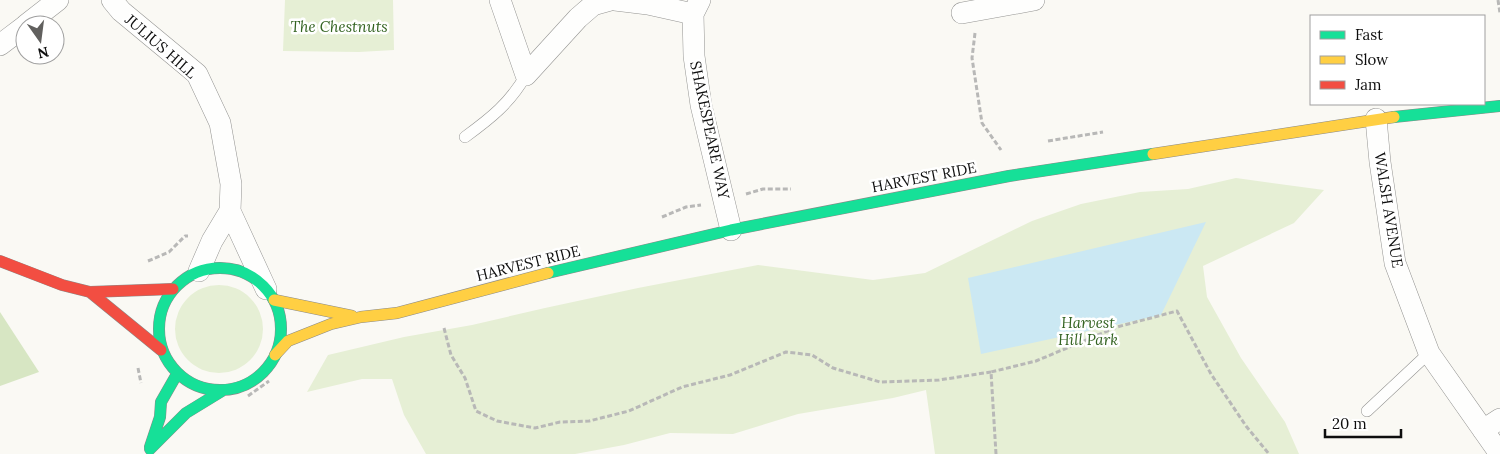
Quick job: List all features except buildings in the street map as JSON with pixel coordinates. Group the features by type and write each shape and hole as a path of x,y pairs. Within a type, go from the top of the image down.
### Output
{"street":[{"path":"39,15 58,0"},
{"name":"JULIUS HILL","path":"112,0 121,11 197,74 220,123 231,184 230,211 270,294"},
{"path":"500,0 526,75 592,5 613,0 696,7"},
{"path":"970,12 1034,0"},
{"name":"SHAKESPEARE WAY","path":"696,7 694,56 701,106 731,230"},
{"path":"0,45 15,33"},
{"name":"HARVEST RIDE","path":"275,355 288,341 330,324 361,317 397,313 529,277 731,230 1009,176 1376,119 1500,106"},
{"name":"WALSH AVENUE","path":"1376,119 1380,162 1395,264 1429,353 1491,424 1500,454"},
{"name":"JULIUS HILL","path":"199,272 212,241 230,211"},
{"path":"0,261 62,285 90,292 173,289"},
{"path":"217,268 235,270 252,277 270,294 280,318 281,337 275,355 266,370 254,381 238,388 222,391 198,387 177,374 168,363 158,334 159,318 164,302 173,289 185,278 199,272 217,268"},
{"path":"90,292 162,350"},
{"name":"HARVEST RIDE","path":"270,294 318,310 361,317"},
{"path":"148,452 160,417 161,402 177,374"},
{"path":"148,452 186,413 222,391"}],"lane":[{"path":"464,137 502,108 517,92 526,75"},
{"path":"1367,411 1429,353"}],"path":[{"path":"1498,0 1500,13"},
{"path":"970,12 972,58 982,123 1000,150"},
{"path":"142,262 150,261 169,252 185,236"},
{"path":"444,299 444,330 451,355 464,378 476,411 497,421 535,428 560,422 589,421 629,410 682,387 730,375 786,352 812,355 832,368 880,382 939,380 990,372 1036,361 1117,327 1177,311 1211,374 1246,426 1269,454"},
{"path":"133,362 139,369 141,385"},
{"path":"990,372 996,454"},
{"path":"243,399 276,376"}],"green space":[{"name":"The Chestnuts","path":"285,0 393,0 394,50 359,52 283,51"},
{"name":"Harvest Hill Park","path":"1236,178 1324,190 1294,223 1203,266 1207,297 1241,358 1285,422 1299,454 935,454 926,390 893,398 798,414 733,434 670,433 624,445 575,454 426,454 404,415 392,379 362,379 307,392 328,355 404,337 472,325 638,288 758,265 873,280 925,273 1032,221 1081,204 1140,192 1188,189"},
{"path":"219,285 236,288 244,292 256,304 260,312 263,329 260,346 256,354 244,366 236,370 219,373 202,370 194,366 182,354 178,346 175,329 178,312 182,304 194,292 202,288"},
{"path":"0,312 39,372 0,386"}],"water":[{"path":"1206,222 1161,315 981,354 968,278"}],"traffic: fast":[{"path":"1394,117 1500,106"},
{"path":"548,273 731,230 1009,176 1153,154"},
{"path":"220,268 243,272 263,286 277,306 281,329 277,352 263,372 243,386 220,390 197,386 177,372 163,352 159,329 163,306 177,286 197,272 220,268"},
{"path":"150,447 160,417 161,402 177,374"},
{"path":"150,449 186,413 222,391"}],"traffic: slow":[{"path":"1153,154 1394,117"},
{"path":"275,355 288,341 331,324 361,317 397,313 548,273"},
{"path":"274,300 352,316"}],"traffic: jam":[{"path":"0,261 62,285 90,292 173,289"},
{"path":"90,292 161,350"}]}
